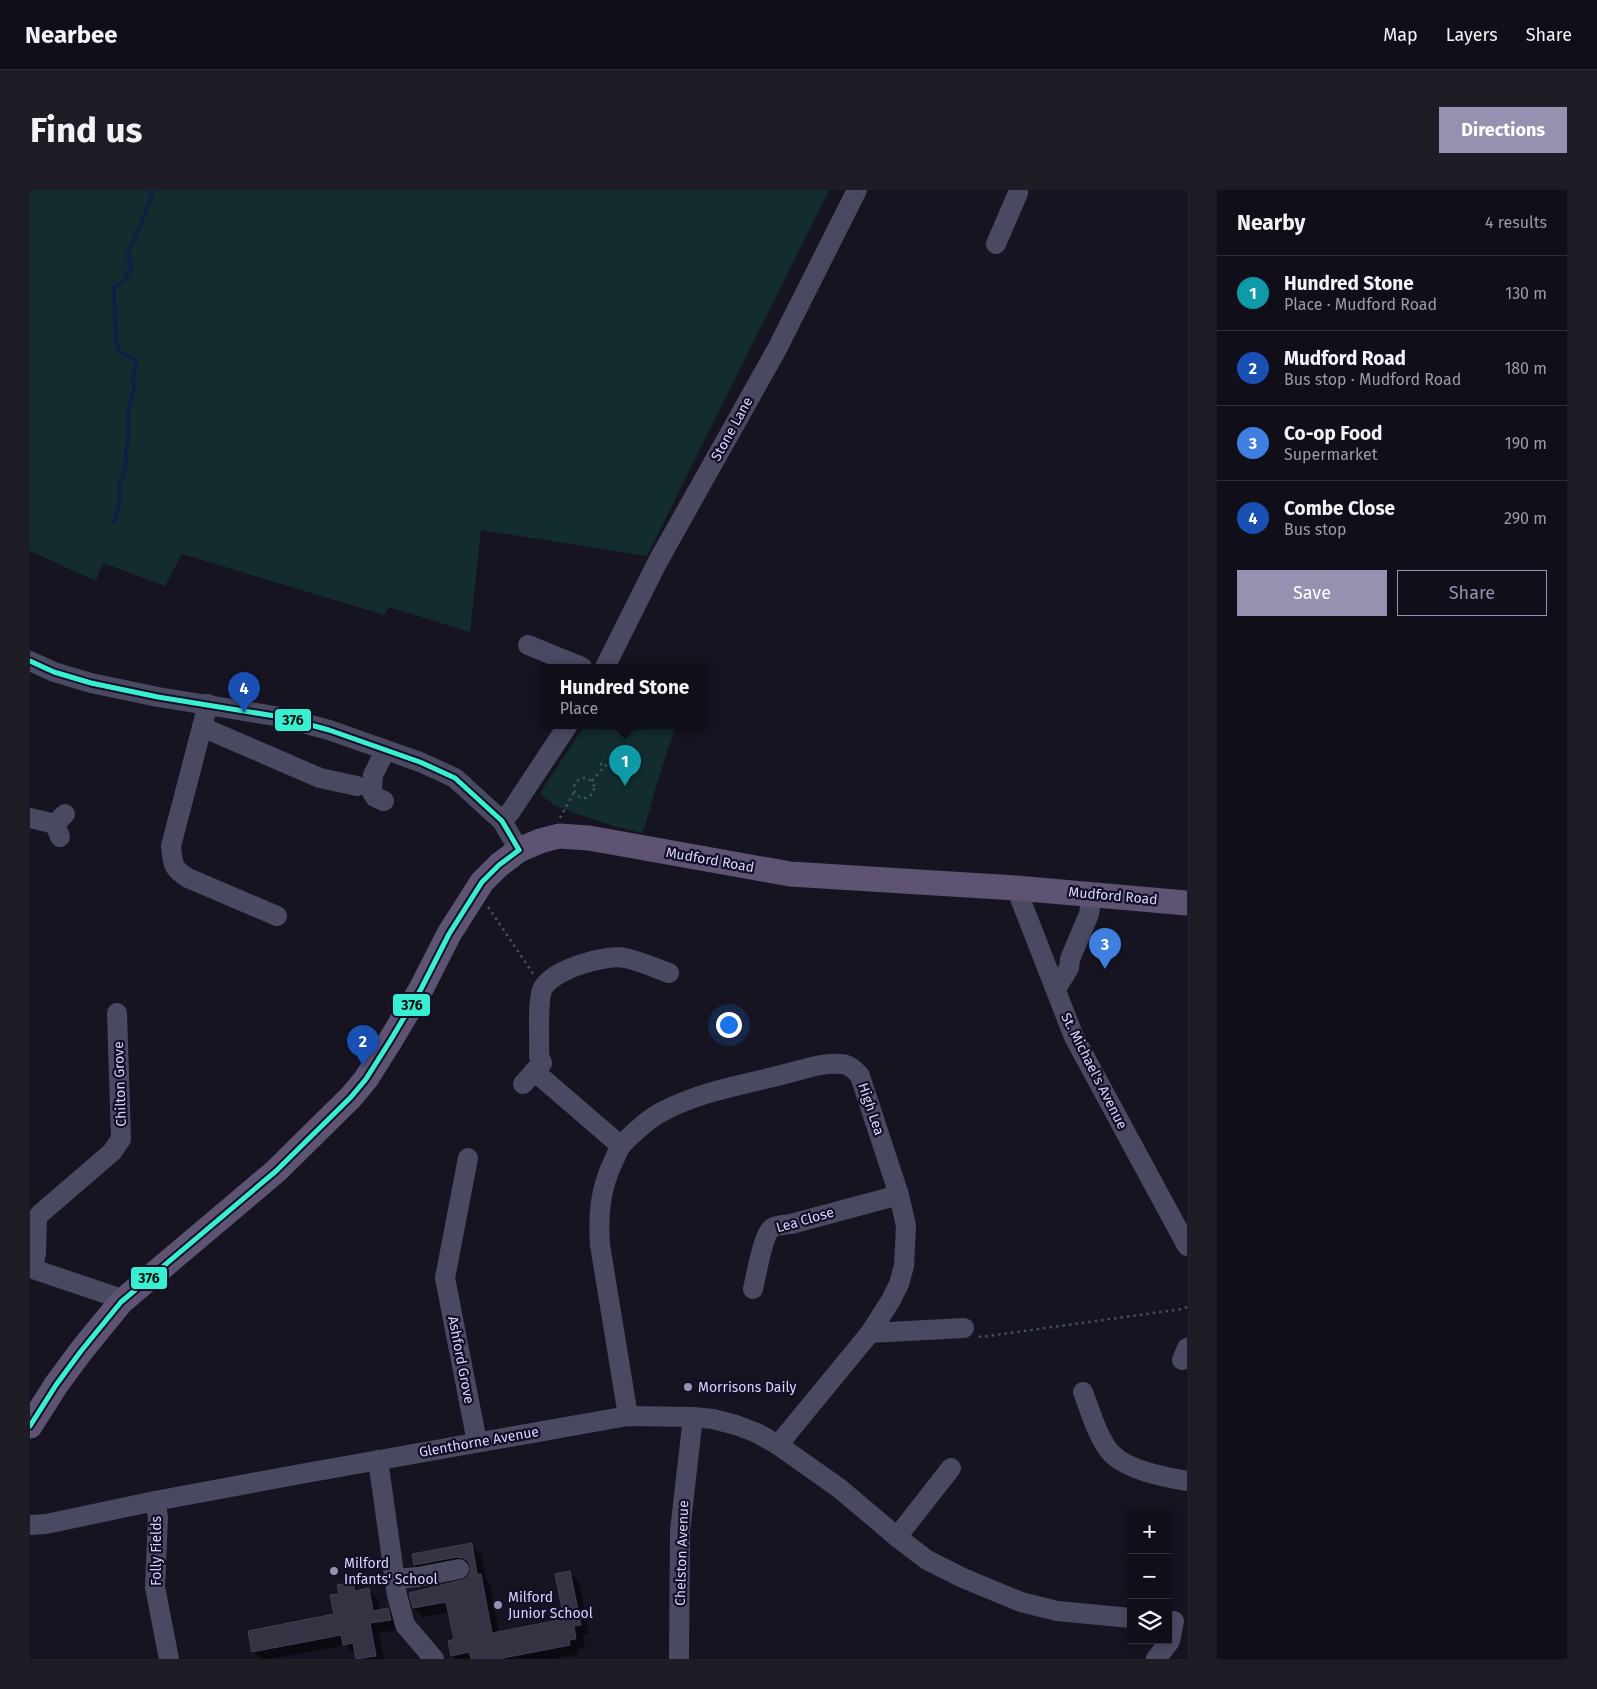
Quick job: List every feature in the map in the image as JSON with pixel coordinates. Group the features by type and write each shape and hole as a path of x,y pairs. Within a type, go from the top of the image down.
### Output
{"main road":[{"name":"Mudford Road","path":"30,1426 56,1385 121,1302 276,1171 351,1097 366,1079 390,1041 421,989 449,934 482,882 499,865 519,850 540,840 559,836 588,838 790,874 1016,888 1187,902"}],"street":[{"name":"Stone Lane","path":"606,664 657,563 777,349 857,190"},
{"path":"996,244 1018,190"},
{"path":"528,645 575,664"},
{"path":"30,661 54,672 91,683 158,697 281,717 329,730 420,762 455,778 502,821 519,850"},
{"path":"208,704 171,846 172,859 177,871 188,878 277,916"},
{"path":"202,727 320,778 357,786"},
{"path":"502,821 511,812 565,729"},
{"path":"384,801 375,797 372,792 373,775 385,751"},
{"path":"30,818 60,825"},
{"name":"St. Michael's Avenue","path":"1016,888 1074,1037 1181,1221 1187,1246"},
{"path":"1056,989 1069,968 1070,959 1089,914 1092,895"},
{"path":"621,1146 532,1070 540,999 543,989 556,975 600,960 624,958 669,972"},
{"name":"Chilton Grove","path":"117,1013 121,1138 112,1152 40,1214 37,1219 36,1253 31,1268 113,1296 121,1302"},
{"name":"High Lea","path":"628,1416 600,1245 598,1217 602,1192 610,1167 621,1146 656,1115 680,1103 704,1095 803,1070 842,1064 853,1068 860,1076 899,1194 906,1226 904,1266 899,1284 891,1300 870,1333 778,1445"},
{"name":"Ashford Grove","path":"468,1158 445,1278 477,1442"},
{"name":"Lea Close","path":"753,1289 763,1246 768,1232 773,1227 791,1224 899,1194"},
{"path":"870,1333 964,1328"},
{"path":"1083,1392 1104,1444 1112,1454 1129,1465 1162,1477 1187,1481"},
{"name":"Glenthorne Avenue","path":"30,1525 46,1524 155,1501 628,1416 693,1417 736,1424 778,1445 839,1488 927,1560 963,1578 1021,1602 1057,1611 1093,1616 1127,1618"},
{"name":"Chelston Avenue","path":"679,1659 680,1531 693,1417"},
{"path":"378,1460 395,1579 405,1625 434,1659"},
{"path":"897,1537 951,1468"},
{"name":"Folly Fields","path":"155,1501 158,1518 155,1587 169,1659"},
{"path":"395,1579 418,1577 459,1569"},
{"path":"1156,1659 1170,1641 1176,1621"}],"path":[{"path":"592,781 614,758 619,763"},
{"path":"600,764 604,767"},
{"path":"556,823 574,792 575,782 580,778 586,777 592,781 594,791 590,797 579,797 574,792"},
{"path":"477,890 543,989"},
{"path":"964,1328 981,1337 1187,1307"}],"green space":[{"path":"30,190 829,190 647,556 481,530 470,632 389,607 384,615 182,554 165,586 103,563 96,581 30,551"},
{"path":"582,729 675,729 643,833 617,827 571,812 554,805 540,793"}],"building":[{"path":"472,1543 477,1574 481,1574 492,1633 564,1619 555,1574 570,1571 581,1625 574,1626 576,1639 569,1640 570,1645 498,1659 471,1659 469,1652 451,1656 448,1641 454,1639 446,1602 413,1608 409,1593 467,1578 470,1573 470,1566 468,1561 457,1557 414,1565 412,1554"},
{"path":"353,1582 355,1591 369,1588 373,1611 388,1608 391,1620 370,1623 376,1656 356,1659 353,1643 343,1645 341,1635 252,1652 248,1631 334,1614 330,1595 339,1594 337,1585"}],"waterway":[{"path":"114,522 119,504 119,484 124,474 129,432 128,415 134,388 133,376 137,364 133,358 120,353 116,341 114,287 125,280 132,264 127,256 150,202 152,190"}],"transit line":[{"name":"376","path":"30,661 54,672 91,683 158,697 281,717 329,730 420,762 455,778 502,821 519,850"},
{"name":"376","path":"30,1426 56,1385 121,1302 276,1171 351,1097 366,1079 390,1041 421,989 449,934 482,882 499,865 519,850"}],"place":[{"name":"Combe Close","path":"244,713"},
{"name":"Hundred Stone","path":"625,786"},
{"name":"Co-op Food","path":"1105,969"},
{"name":"Mudford Road","path":"363,1066"},
{"name":"Morrisons Daily","path":"688,1387"},
{"name":"Milford Infants' School","path":"334,1571"},
{"name":"Milford Junior School","path":"498,1605"}]}
